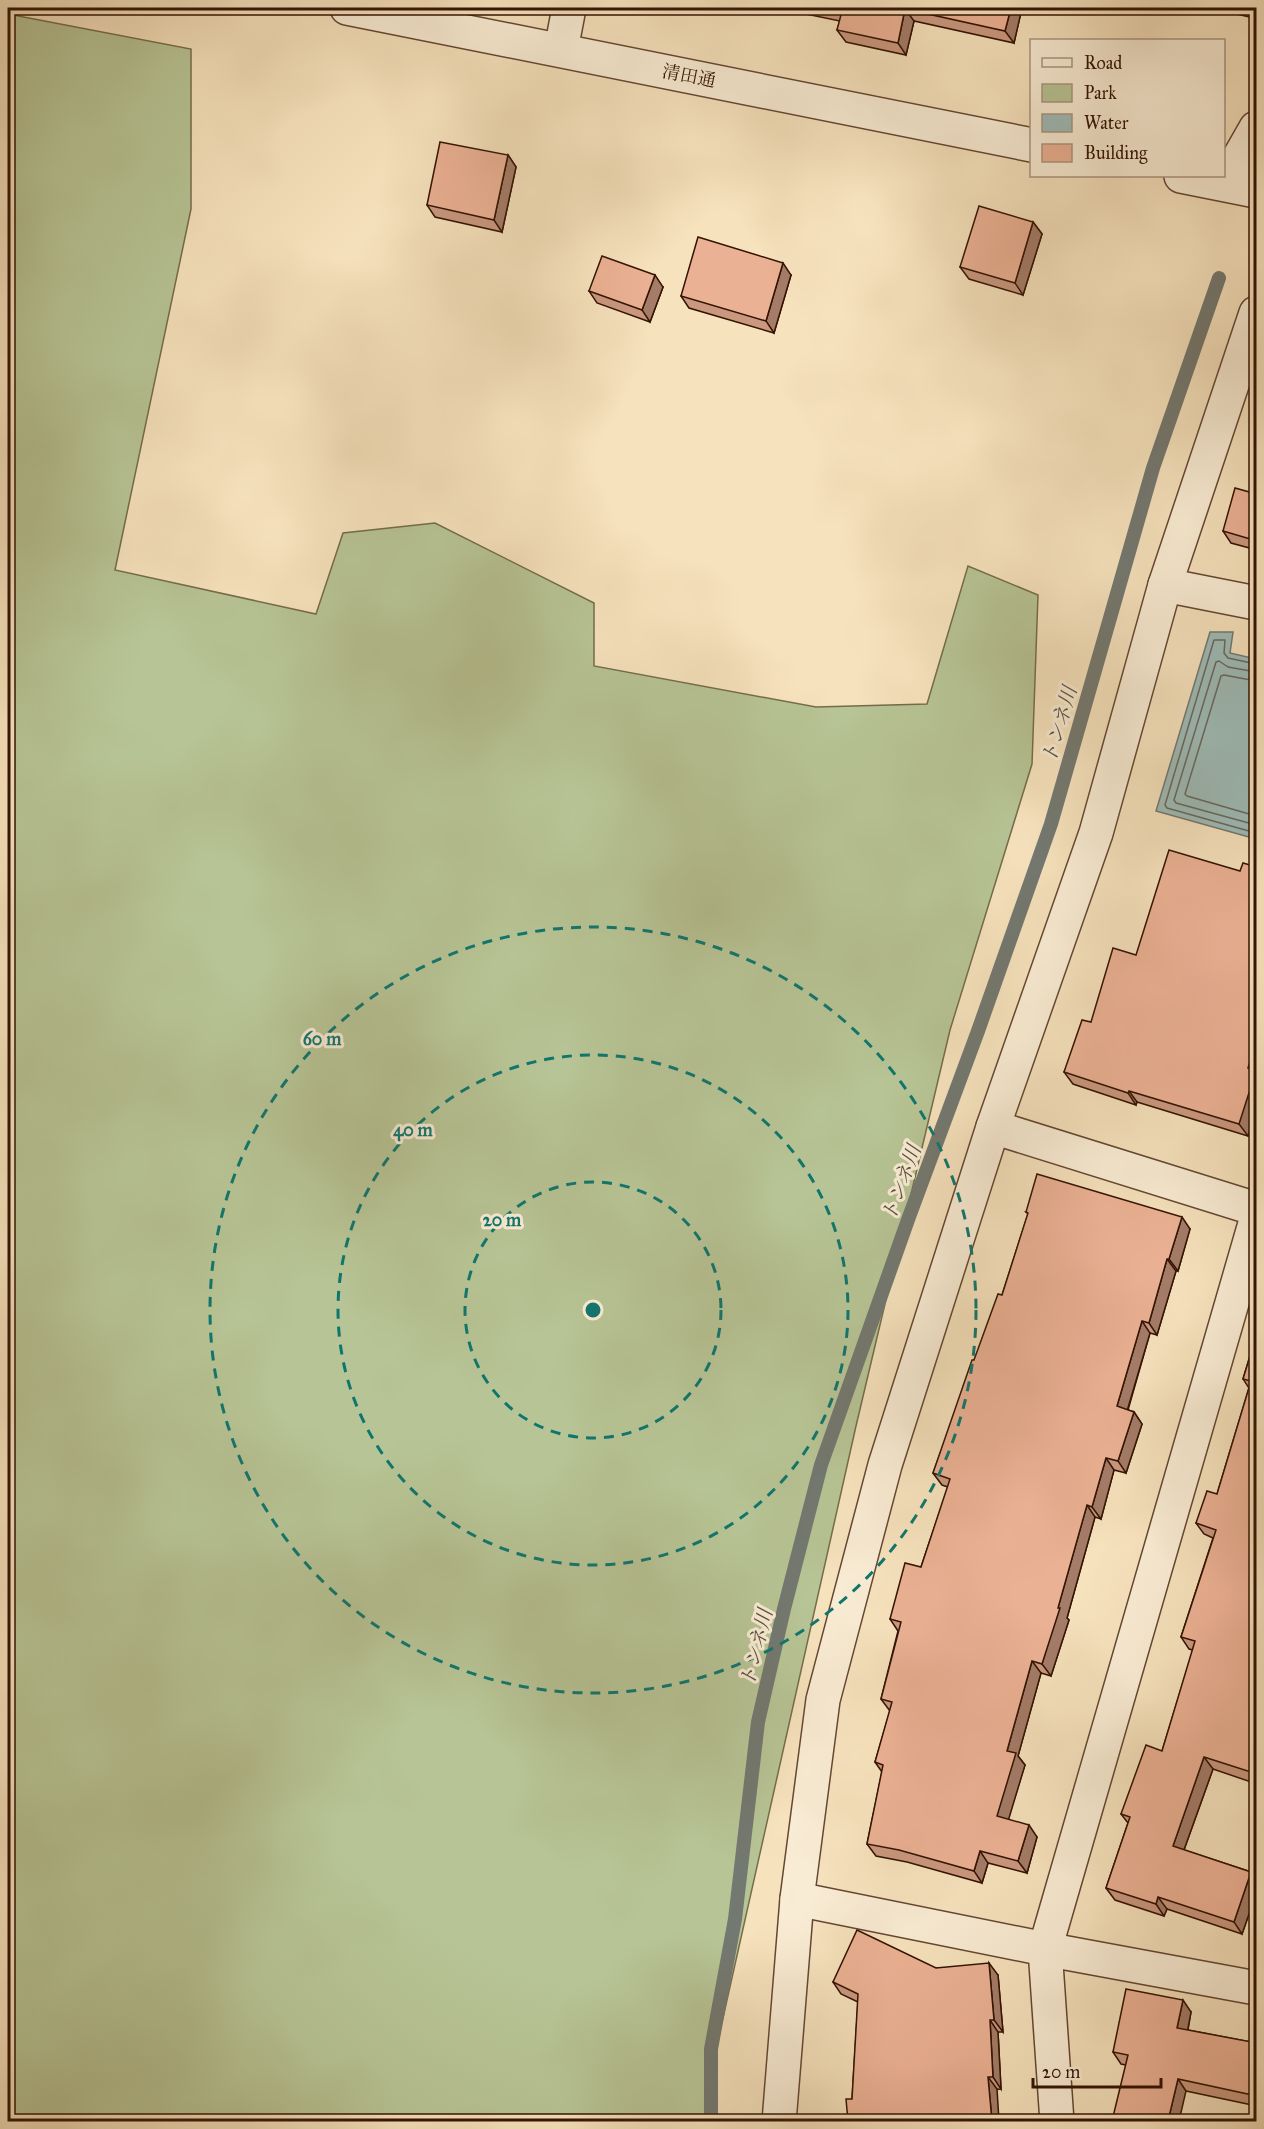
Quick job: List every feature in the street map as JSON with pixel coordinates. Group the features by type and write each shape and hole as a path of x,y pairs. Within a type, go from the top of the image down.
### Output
{"street":[{"name":"清田通","path":"347,8 1030,145"},
{"path":"561,50 569,8"},
{"path":"1224,184 1257,128"},
{"path":"1186,177 1257,191"},
{"path":"779,2121 797,1899 826,1689 885,1465 993,1127 1096,833 1165,585 1257,313"},
{"path":"1165,585 1257,603"},
{"path":"993,1127 1257,1209"},
{"path":"1057,2121 1045,1949 1257,1220"},
{"path":"797,1899 1045,1949 1257,1988"}],"green space":[{"path":"8,14 191,49 191,209 115,570 316,614 343,533 435,523 594,603 594,666 816,707 927,704 968,566 1038,595 1032,764 950,1030 856,1426 705,2098 708,2121 8,2121"}],"water":[{"path":"1210,632 1233,632 1230,653 1256,659 1256,839 1156,811"}],"building":[{"path":"826,8 1011,8 1005,31 905,9 898,43 837,30 842,11"},
{"path":"440,142 508,155 494,220 427,205"},
{"path":"979,206 1033,222 1015,283 960,267"},
{"path":"698,237 783,263 766,321 681,296"},
{"path":"602,256 655,275 642,310 589,291"},
{"path":"1257,481 1257,541 1223,531 1235,488 1253,493"},
{"path":"1169,850 1240,871 1243,863 1257,867 1257,1038 1248,1068 1256,1071 1239,1124 1129,1091 1128,1093 1064,1072 1082,1020 1091,1022 1113,948 1136,955"},
{"path":"1037,1174 1182,1217 1169,1259 1167,1259 1149,1323 1142,1321 1117,1406 1134,1412 1118,1461 1106,1458 1092,1507 1087,1505 1058,1608 1060,1608 1042,1664 1032,1661 1007,1751 1016,1753 997,1816 1029,1825 1018,1861 980,1851 974,1871 899,1850 867,1844 883,1765 875,1762 892,1702 881,1699 901,1622 890,1619 905,1563 921,1567 950,1479 933,1473 972,1360 974,1360 998,1294 1002,1295 1028,1213 1026,1212"},
{"path":"1257,1333 1257,1774 1204,1757 1173,1846 1251,1872 1234,1922 1158,1897 1156,1904 1106,1888 1130,1817 1121,1814 1146,1745 1162,1751 1195,1641 1181,1637 1216,1530 1196,1523 1207,1491 1217,1494 1251,1381 1243,1379"},
{"path":"857,1930 936,1968 989,1963 994,2020 990,2020 993,2077 988,2077 992,2121 848,2121 846,2099 852,2099 858,1994 833,1982"},
{"path":"1126,1989 1183,2000 1177,2028 1257,2043 1257,2096 1178,2079 1168,2121 1112,2121 1128,2055 1113,2052"}],"waterway":[{"name":"トンネ川","path":"711,2122 711,2049 735,1919 758,1722 821,1465 1051,824 1153,468 1219,278"}]}
